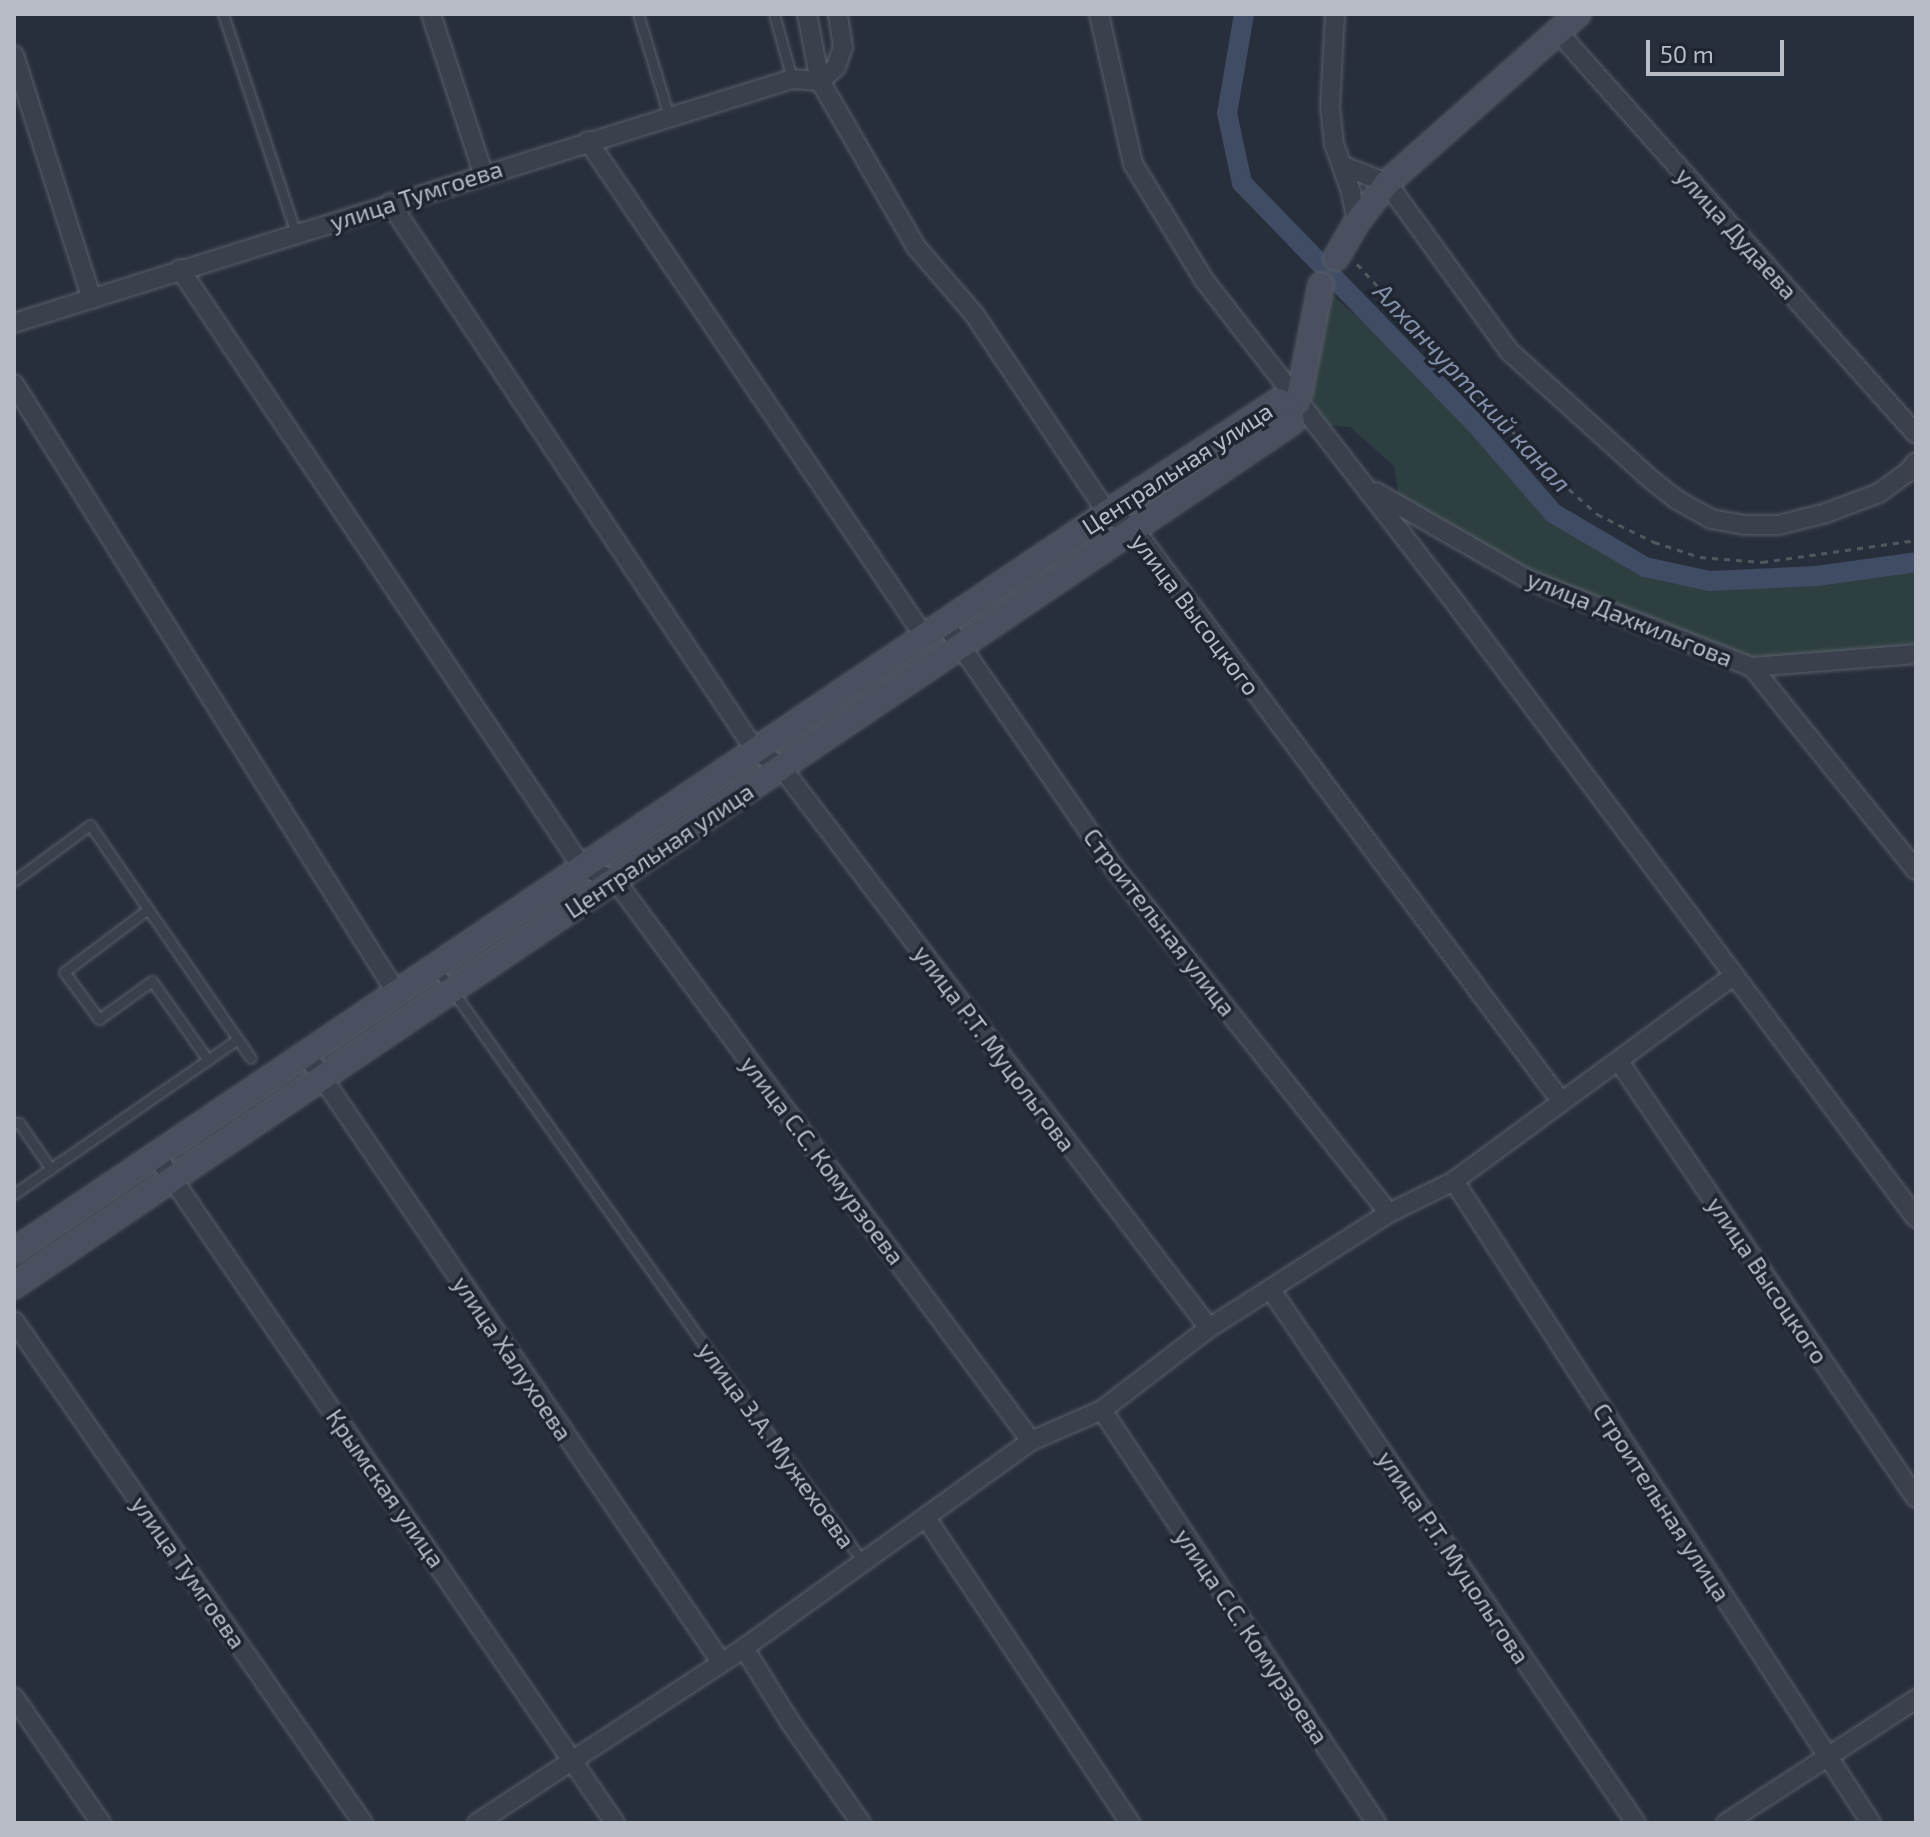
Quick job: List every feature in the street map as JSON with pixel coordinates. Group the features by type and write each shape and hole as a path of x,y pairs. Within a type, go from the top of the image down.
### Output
{"street":[{"path":"431,14 483,173"},
{"name":"улица Высоцкого","path":"807,14 820,81 917,248 974,314 1107,513 1134,529 1561,1101"},
{"path":"820,81 836,67 843,47 838,14"},
{"path":"1099,14 1133,164 1204,280 1294,406 1366,486 1916,1218"},
{"path":"1335,14 1330,106 1334,144 1343,166 1357,222"},
{"path":"1336,258 1357,222 1387,183 1578,14"},
{"name":"улица Дудаева","path":"1558,32 1916,434"},
{"path":"14,55 92,299"},
{"name":"улица Тумгоева","path":"14,323 483,173 792,79 820,81"},
{"path":"588,141 924,636"},
{"path":"1343,166 1387,183 1509,351 1653,481 1677,500 1711,519 1744,525 1778,525 1826,513 1879,493 1907,473 1916,462"},
{"path":"390,203 755,750"},
{"path":"180,269 582,867 615,880"},
{"path":"1294,406 1321,285"},
{"path":"14,384 396,992"},
{"name":"Центральная улица","path":"14,1251 1107,513 1279,401 1294,406 1292,422 14,1286"},
{"name":"улица Дахкильгова","path":"1366,486 1527,579 1752,667 1916,870"},
{"name":"Строительная улица","path":"944,622 1116,870 1389,1213"},
{"path":"1752,667 1916,654"},
{"name":"улица Р.Т. Муцольгова","path":"755,750 781,767 1209,1328"},
{"name":"улица С.С. Комурзоева","path":"615,880 1031,1441"},
{"name":"улица З.А. Мужехоева","path":"863,1562 1031,1441 1102,1410 1209,1328 1389,1213 1454,1181 1561,1101 1620,1063 1732,977"},
{"name":"улица Халухоева","path":"306,1054 721,1662"},
{"name":"улица Высоцкого","path":"1620,1063 1916,1498"},
{"name":"Крымская улица","path":"156,1155 615,1823"},
{"name":"Строительная улица","path":"1454,1181 1871,1823"},
{"name":"улица Р.Т. Муцольгова","path":"1271,1290 1636,1823"},
{"name":"улица Тумгоева","path":"14,1321 363,1823"},
{"name":"улица С.С. Комурзоева","path":"1102,1410 1376,1823"},
{"path":"926,1518 1130,1823"},
{"path":"477,1823 744,1648 863,1562"},
{"path":"744,1648 790,1722 861,1823"},
{"path":"14,1697 101,1823"},
{"path":"1726,1823 1916,1699"}],"lane":[{"path":"223,14 296,234"},
{"path":"638,14 669,116"},
{"path":"774,14 792,79"},
{"path":"14,881 90,825 251,1058"},
{"path":"148,909 64,972 99,1019 152,981 208,1060"},
{"name":"улица З.А. Мужехоева","path":"435,966 702,1342 863,1562"},
{"path":"14,1194 238,1039"},
{"path":"14,1123 19,1123 51,1169"}],"shaded area":[{"path":"1328,291 1474,422 1553,513 1645,567 1709,581 1817,576 1916,563 1916,654 1752,667 1527,579 1399,497 1394,466 1350,427 1328,425 1316,409 1310,386"}],"waterway":[{"name":"Алханчуртский канал","path":"1244,14 1227,113 1242,183 1474,422 1553,513 1645,567 1709,581 1817,576 1916,562"}]}
